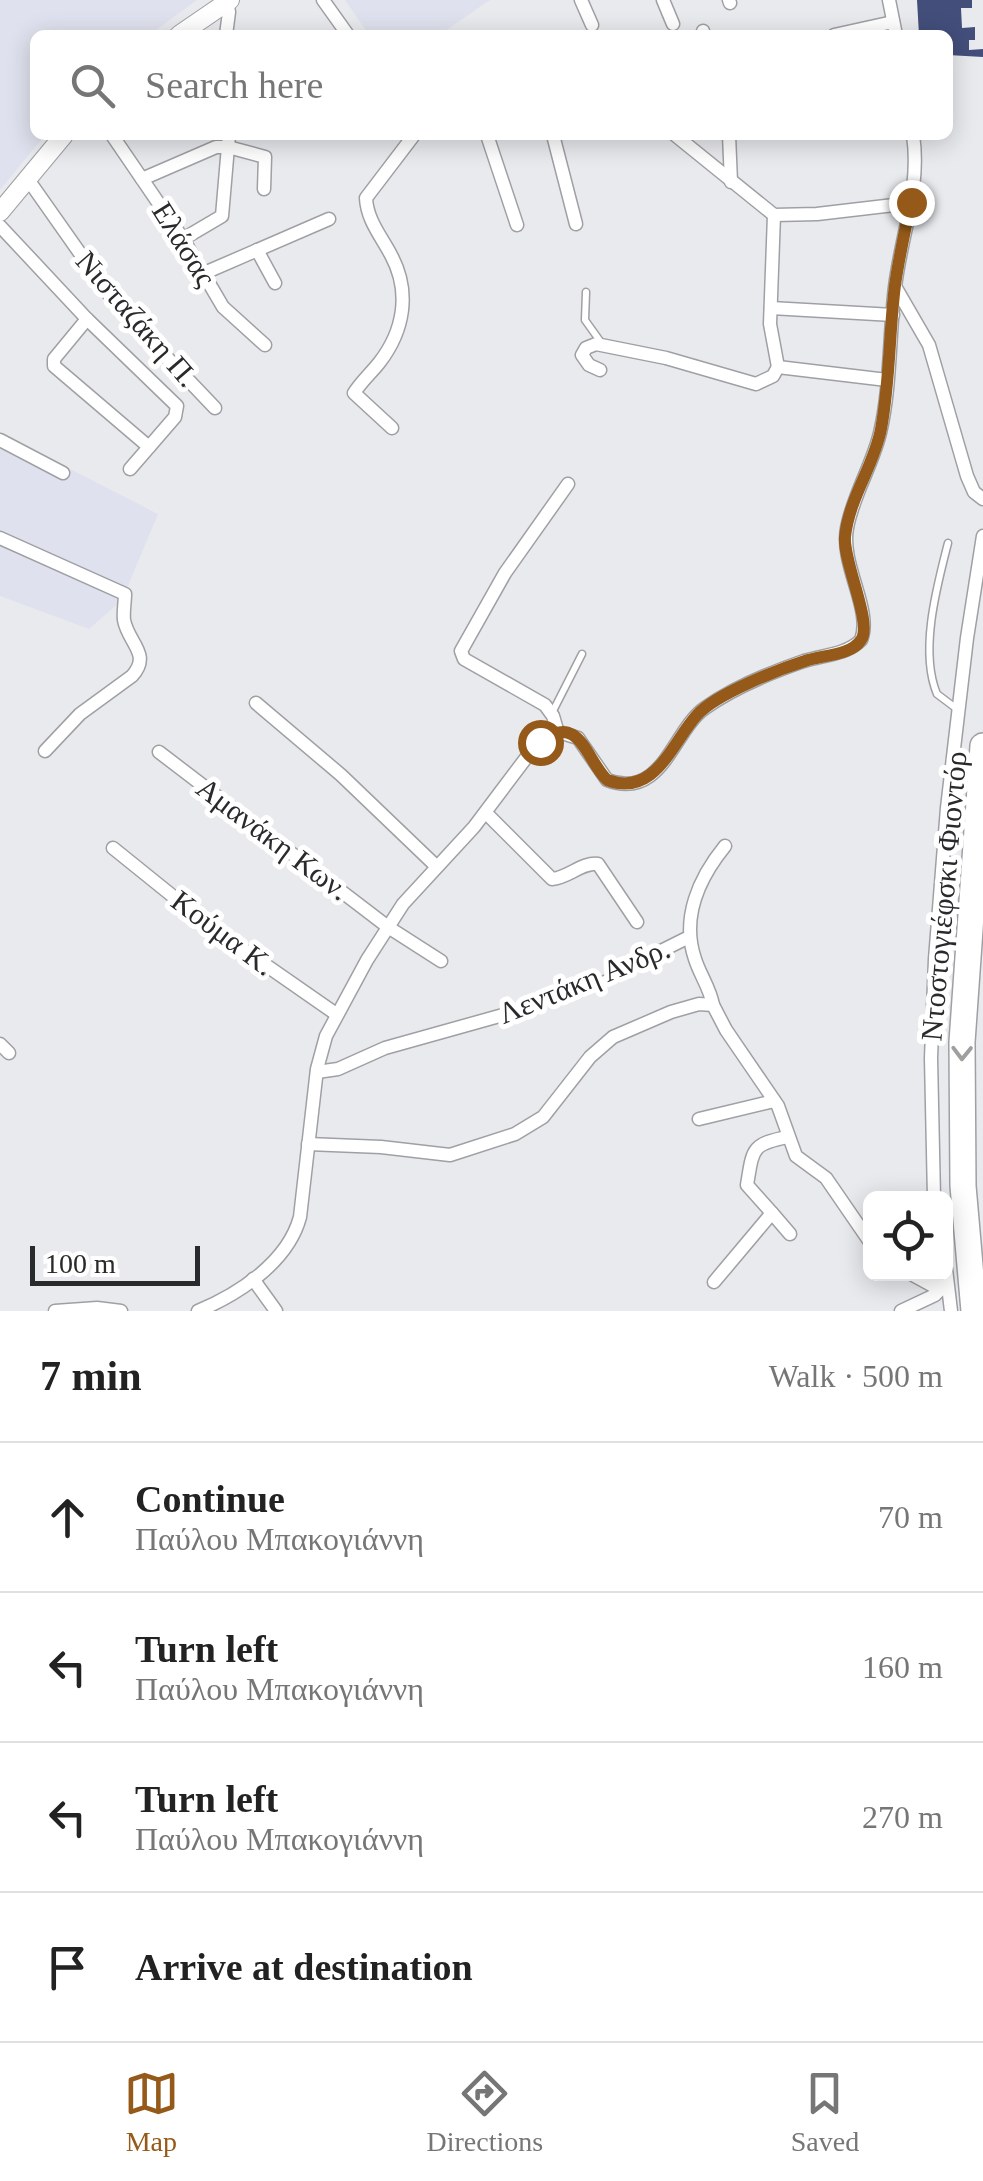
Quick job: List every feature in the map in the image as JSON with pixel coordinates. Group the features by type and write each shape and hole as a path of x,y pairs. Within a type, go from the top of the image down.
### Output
{"highway":[{"path":"974,1311 963,1186 962,1042 983,746"}],"street":[{"path":"323,0 344,30"},
{"path":"581,0 592,26"},
{"path":"663,0 673,24"},
{"path":"889,0 894,28"},
{"path":"186,30 228,1"},
{"path":"227,30 228,1"},
{"path":"0,212 60,140"},
{"name":"Ελάσας","path":"115,140 224,307 266,345"},
{"path":"392,428 354,393 386,353 403,314 396,267 372,221 366,198 410,140"},
{"path":"489,140 518,224"},
{"path":"554,140 576,224"},
{"path":"681,140 774,215 817,214 911,202"},
{"path":"730,140 731,182"},
{"path":"198,1311 253,1279 277,1258 295,1233 317,1072 336,1014 388,927 436,866 486,812 536,745 558,733 572,735 581,740 607,780 639,780 664,763 693,719 708,706 793,665 841,652 860,642 863,622 848,565 845,536 880,436 895,286 916,166 913,140"},
{"path":"142,179 228,141"},
{"path":"228,141 267,160 264,189"},
{"path":"182,239 222,216 228,141"},
{"name":"Νισταζάκη Π.","path":"27,178 115,304 215,408"},
{"path":"600,370 583,360 582,352 590,346 666,358 756,384 773,376 778,367 771,340 774,215"},
{"path":"202,274 328,219"},
{"path":"0,226 87,320 176,406 176,416 130,468"},
{"path":"257,250 275,282"},
{"path":"895,286 929,345 967,476 974,492 983,499"},
{"path":"771,308 892,315"},
{"path":"87,320 54,359 54,366 149,447"},
{"path":"778,367 886,380"},
{"path":"0,440 62,473"},
{"path":"558,733 552,712 518,687 464,659 461,651 505,573 568,484"},
{"name":"Ντοστογιέφσκι Φιοντόρ","path":"934,1191 931,1058 935,959 947,808 983,536"},
{"path":"0,538 125,594 124,619 141,656 139,668 132,676 80,714 45,751"},
{"path":"256,703 341,775 436,866"},
{"name":"Αμανάκη Κων.","path":"159,752 388,927 441,961"},
{"path":"486,812 552,879 598,864 637,922"},
{"path":"689,937 689,917 702,883 725,846"},
{"name":"Κούμα Κ.","path":"113,848 211,927 336,1014"},
{"name":"Λεντάκη Ανδρ.","path":"308,1144 450,1155 515,1134 543,1117 590,1057 614,1037 672,1012 700,1004 713,1005 689,937 611,976"},
{"path":"713,1005 774,1100 796,1156 826,1178 863,1232"},
{"name":"Λεντάκη Ανδρ.","path":"317,1072 342,1068 385,1048 503,1015"},
{"path":"699,1119 774,1100"},
{"path":"788,1138 758,1146 747,1183 790,1234"},
{"path":"714,1282 772,1213"},
{"path":"253,1279 276,1311"},
{"path":"929,1281 945,1287"},
{"path":"945,1281 951,1311"},
{"path":"901,1311 945,1287"},
{"path":"55,1311 121,1311"}],"lane":[{"path":"586,292 585,320 604,346"},
{"path":"948,543 932,616 932,664 938,694 960,710"},
{"path":"552,712 582,654"},
{"name":"Λεντάκη Ανδρ.","path":"503,1015 611,976"}],"shaded area":[{"path":"0,0 197,0 156,30 30,30 30,140 41,140 0,190"},
{"path":"345,0 490,0 446,30 366,30"},
{"path":"0,433 158,514 122,600 89,629 0,596"}],"building":[{"path":"917,0 972,0 972,8 961,8 962,28 975,27 975,40 969,40 969,50 983,49 983,57 953,55 953,30 919,30"}],"route":[{"path":"540,742 555,734 572,735 583,743 607,780 639,780 664,763 693,719 708,706 793,665 853,648 860,642 863,622 848,565 845,536 882,427 895,286 911,202"}]}
